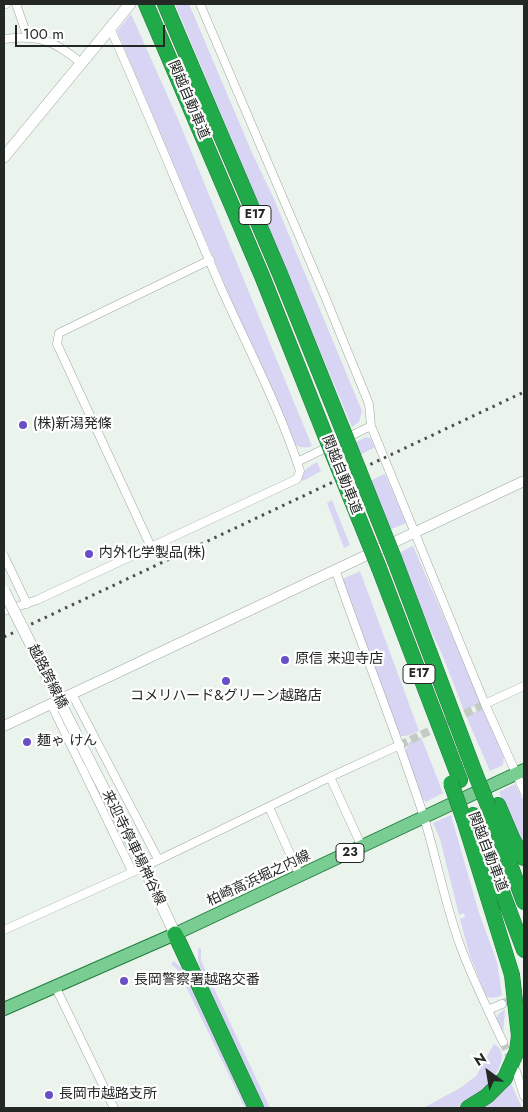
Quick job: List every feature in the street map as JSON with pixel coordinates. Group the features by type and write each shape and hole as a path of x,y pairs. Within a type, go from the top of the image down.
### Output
{"highway":[{"name":"関越自動車道","path":"165,4 280,274 342,428 493,806 524,902"},
{"name":"関越自動車道","path":"148,8 262,276 379,568 469,817 524,950"},
{"path":"493,806 524,858"},
{"path":"468,1108 487,1096 505,1078 517,1051 518,1036 512,975 469,817"},
{"path":"175,934 257,1108"}],"main road":[{"path":"4,157 130,4"},
{"name":"越路跨線橋","path":"4,591 90,762"},
{"name":"来迎寺停車場神谷線","path":"90,762 138,869 175,934"},
{"name":"柏崎高浜堀之内線","path":"4,1009 175,934 520,772"}],"street":[{"path":"16,4 28,38"},
{"path":"200,4 339,330 369,404 372,426 485,704 520,772 524,791"},
{"path":"4,610 37,600 298,479 300,471 262,375 110,28"},
{"path":"4,39 28,38 45,40 56,44 81,63"},
{"path":"151,547 57,344 59,333 210,260"},
{"path":"297,462 372,426"},
{"path":"4,726 524,481"},
{"path":"4,556 27,604"},
{"path":"335,569 400,745 424,817 459,944 503,1042"},
{"path":"485,704 524,686"},
{"path":"72,694 158,859"},
{"path":"51,704 138,869"},
{"path":"4,930 400,745"},
{"path":"330,777 362,847"},
{"path":"269,807 300,876"},
{"path":"55,986 114,1108"},
{"path":"488,1010 502,1004"},
{"path":"516,1071 524,1096"}],"shaded area":[{"path":"175,4 189,4 253,155 274,199 362,411 359,422 352,427"},
{"path":"131,14 178,119 312,446 310,447 305,448 295,445 263,375 117,31"},
{"path":"366,437 370,438 375,447 358,456 352,444"},
{"path":"317,462 321,471 303,481 301,478 307,468"},
{"path":"385,474 406,523 387,531 367,482"},
{"path":"332,500 350,545 344,548 327,503"},
{"path":"413,546 479,698 480,703 464,711 442,654 396,554"},
{"path":"360,571 419,731 409,735 398,735 343,579"},
{"path":"479,710 485,711 504,754 503,765 490,771 466,716"},
{"path":"421,737 443,793 426,802 422,799 405,752 409,742"},
{"path":"515,784 524,802 524,849 499,792"},
{"path":"451,815 479,913 497,962 502,995 496,997 490,998 486,996 469,953 460,919 465,917 464,913 459,915 440,839 433,823"},
{"path":"198,948 201,949 201,960 204,967 270,1108 265,1108 262,1103 201,970 198,961"},
{"path":"174,961 181,968 249,1108 245,1108 178,970 171,964"},
{"path":"505,1009 503,1036 496,1019 498,1014"},
{"path":"494,1044 500,1049 502,1057 500,1066 488,1084 479,1093 462,1105 454,1108 423,1108 460,1088 476,1076"},
{"path":"510,1081 522,1108 482,1108 496,1097"}],"tunnel":[{"path":"400,745 485,704"},
{"path":"502,1004 524,993"},
{"path":"503,1042 511,1060"}],"railway":[{"path":"4,637 524,392"}],"place":[{"name":"(株)新潟発條","path":"23,425"},
{"name":"内外化学製品(株)","path":"89,554"},
{"name":"原信 来迎寺店","path":"285,660"},
{"name":"コメリハード&グリーン越路店","path":"226,681"},
{"name":"麺ゃ けん","path":"27,742"},
{"name":"長岡警察署越路交番","path":"124,981"},
{"name":"長岡市越路支所","path":"49,1095"}]}
